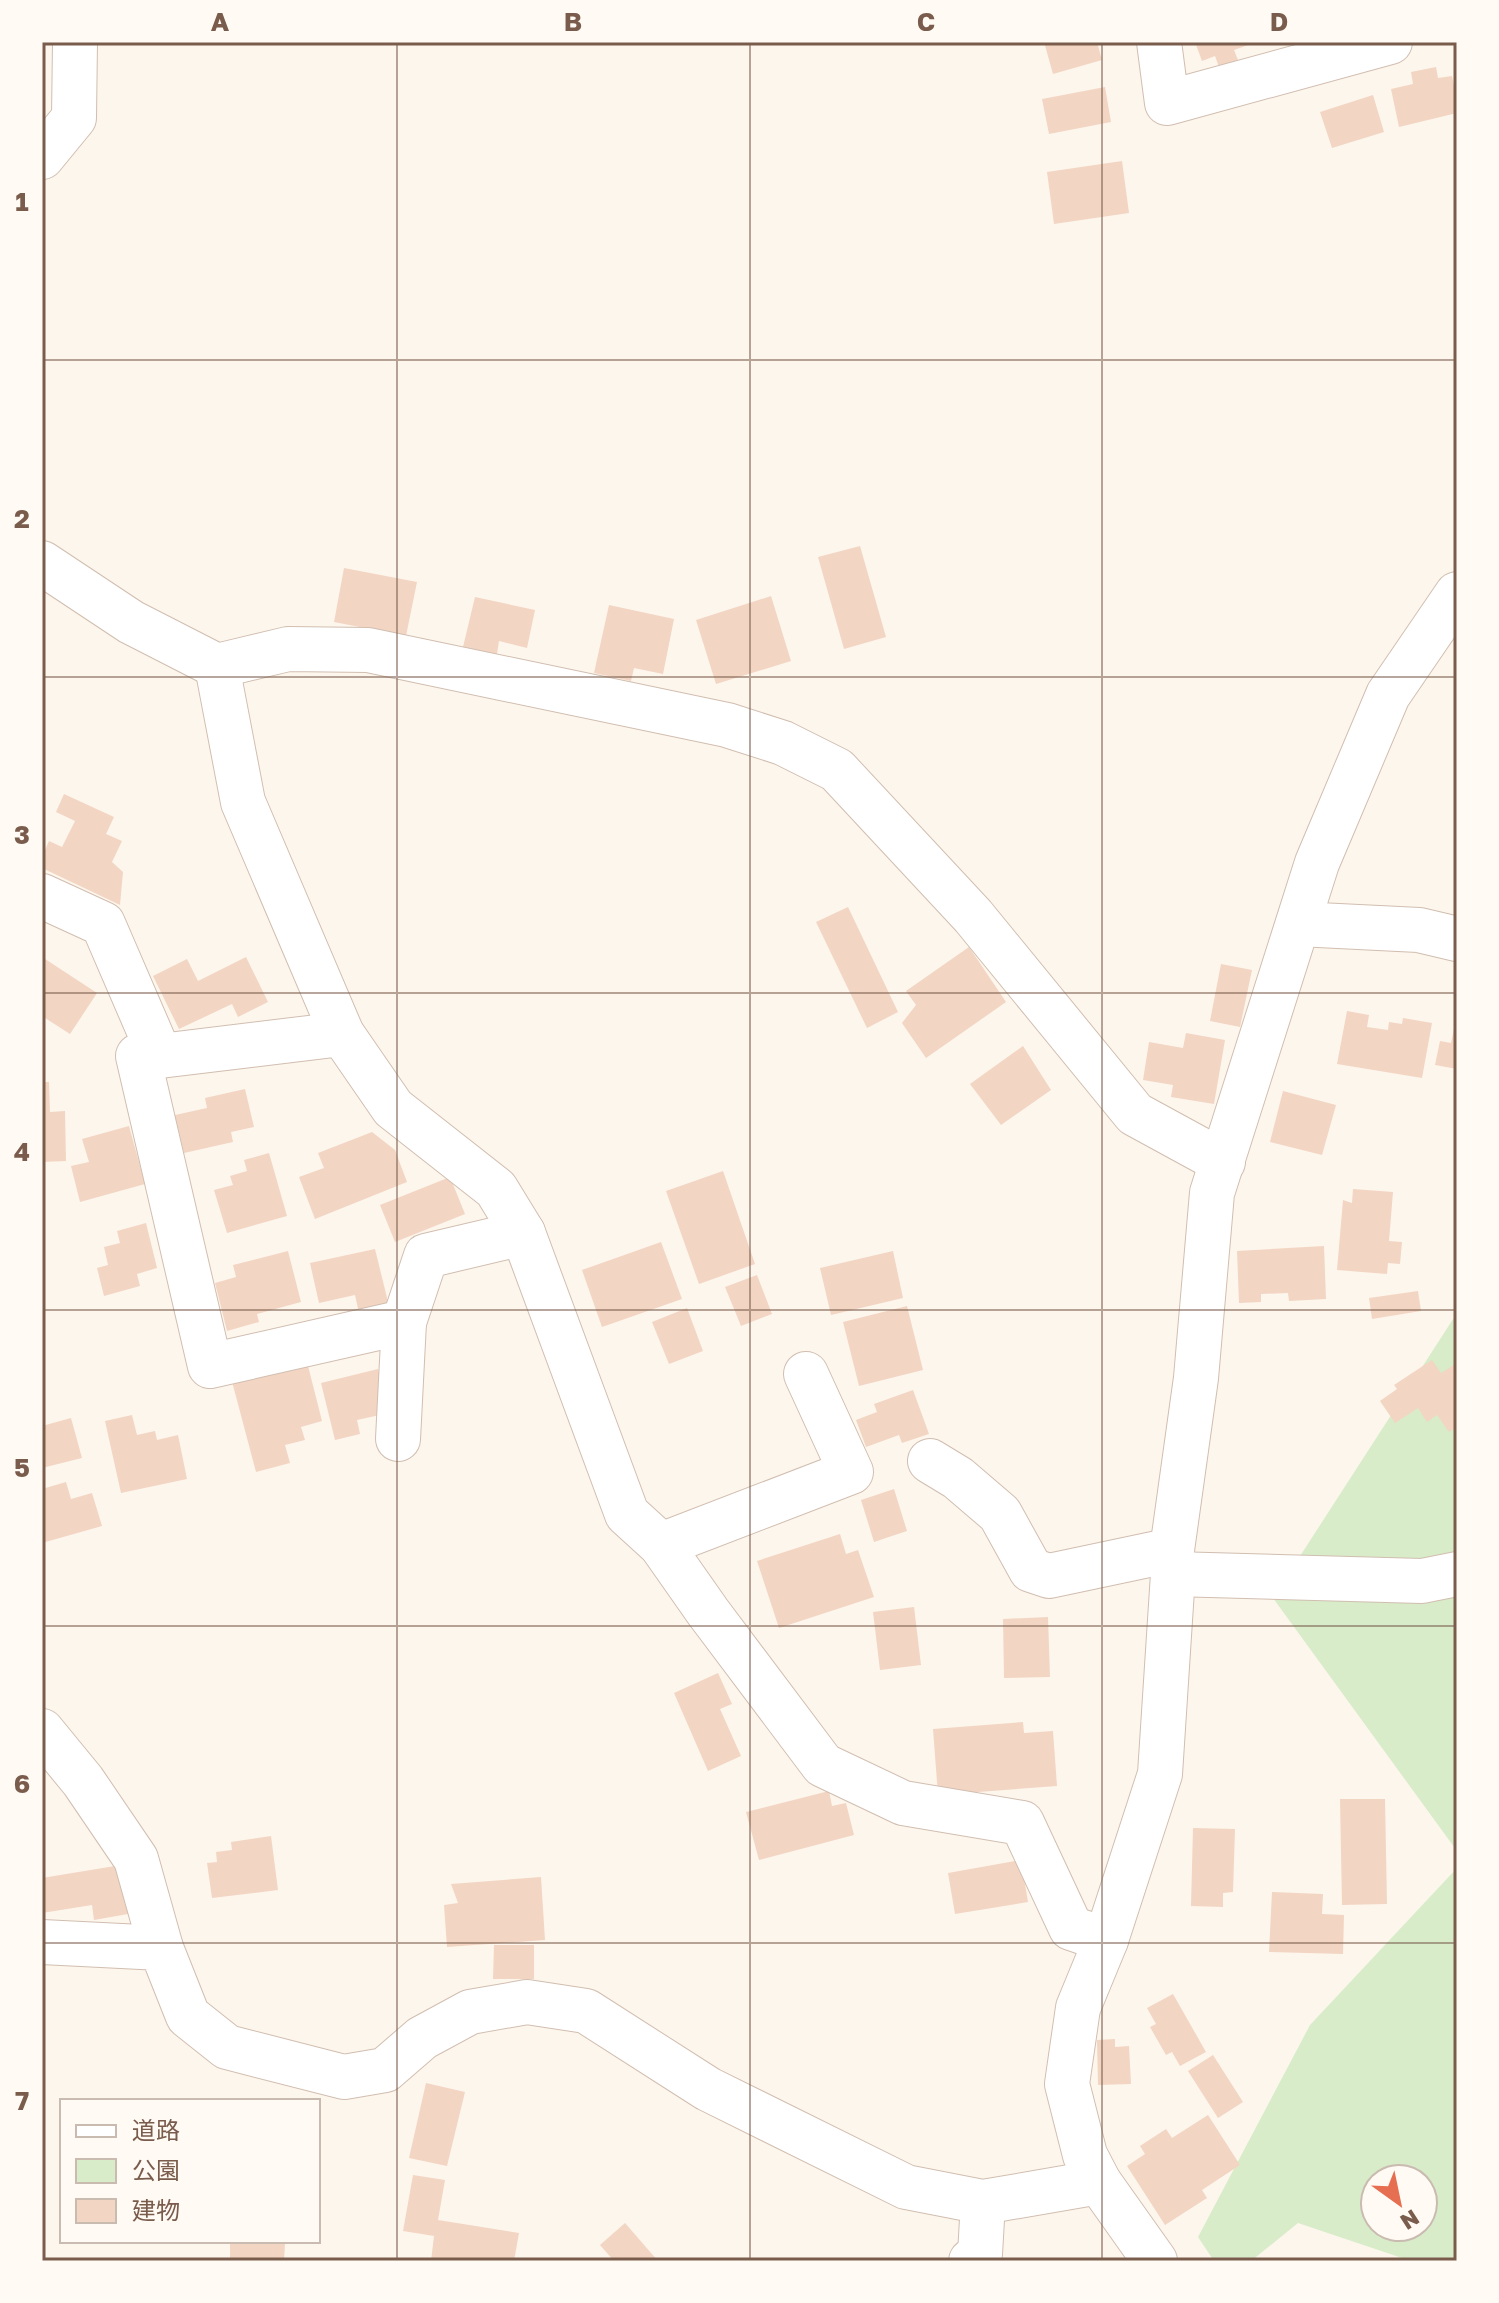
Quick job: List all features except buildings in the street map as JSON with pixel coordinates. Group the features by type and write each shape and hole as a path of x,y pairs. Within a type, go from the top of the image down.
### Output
{"street":[{"path":"42,157 74,118 75,42"},
{"path":"1159,42 1167,103 1390,42"},
{"path":"42,563 131,622 217,666 288,649 368,650 727,725 783,743 837,770 973,916 1135,1114 1223,1162"},
{"path":"1155,2261 1099,2182 1085,2155 1067,2084 1078,2008 1106,1940 1160,1774 1172,1562 1196,1378 1212,1193 1317,863 1388,695 1457,594"},
{"path":"217,666 243,802 342,1034 393,1108 496,1189 523,1233 627,1514 661,1545 823,1765 903,1803 1022,1823 1071,1928 1106,1940"},
{"path":"42,896 103,924 160,1056"},
{"path":"1298,924 1419,930 1457,939"},
{"path":"342,1034 138,1056 210,1366 404,1322"},
{"path":"398,1439 404,1322 426,1256 523,1233"},
{"path":"661,1545 851,1472 806,1374"},
{"path":"930,1461 958,1478 1000,1514 1031,1570 1049,1576 1172,1562 1422,1581 1457,1574"},
{"path":"42,1731 83,1781 136,1859 161,1948 188,2016 227,2047 299,2083 385,2070 422,2038 470,2012 527,2002 586,2011 708,2089 906,2187 983,2202 1099,2182"},
{"path":"42,1942 161,1948"},
{"path":"971,2261 980,2254 983,2202"}],"green space":[{"path":"1457,1313 1457,1851 1273,1598"},
{"path":"1457,1868 1457,2261 1411,2261 1298,2223 1251,2261 1214,2261 1198,2237 1310,2025"}]}
